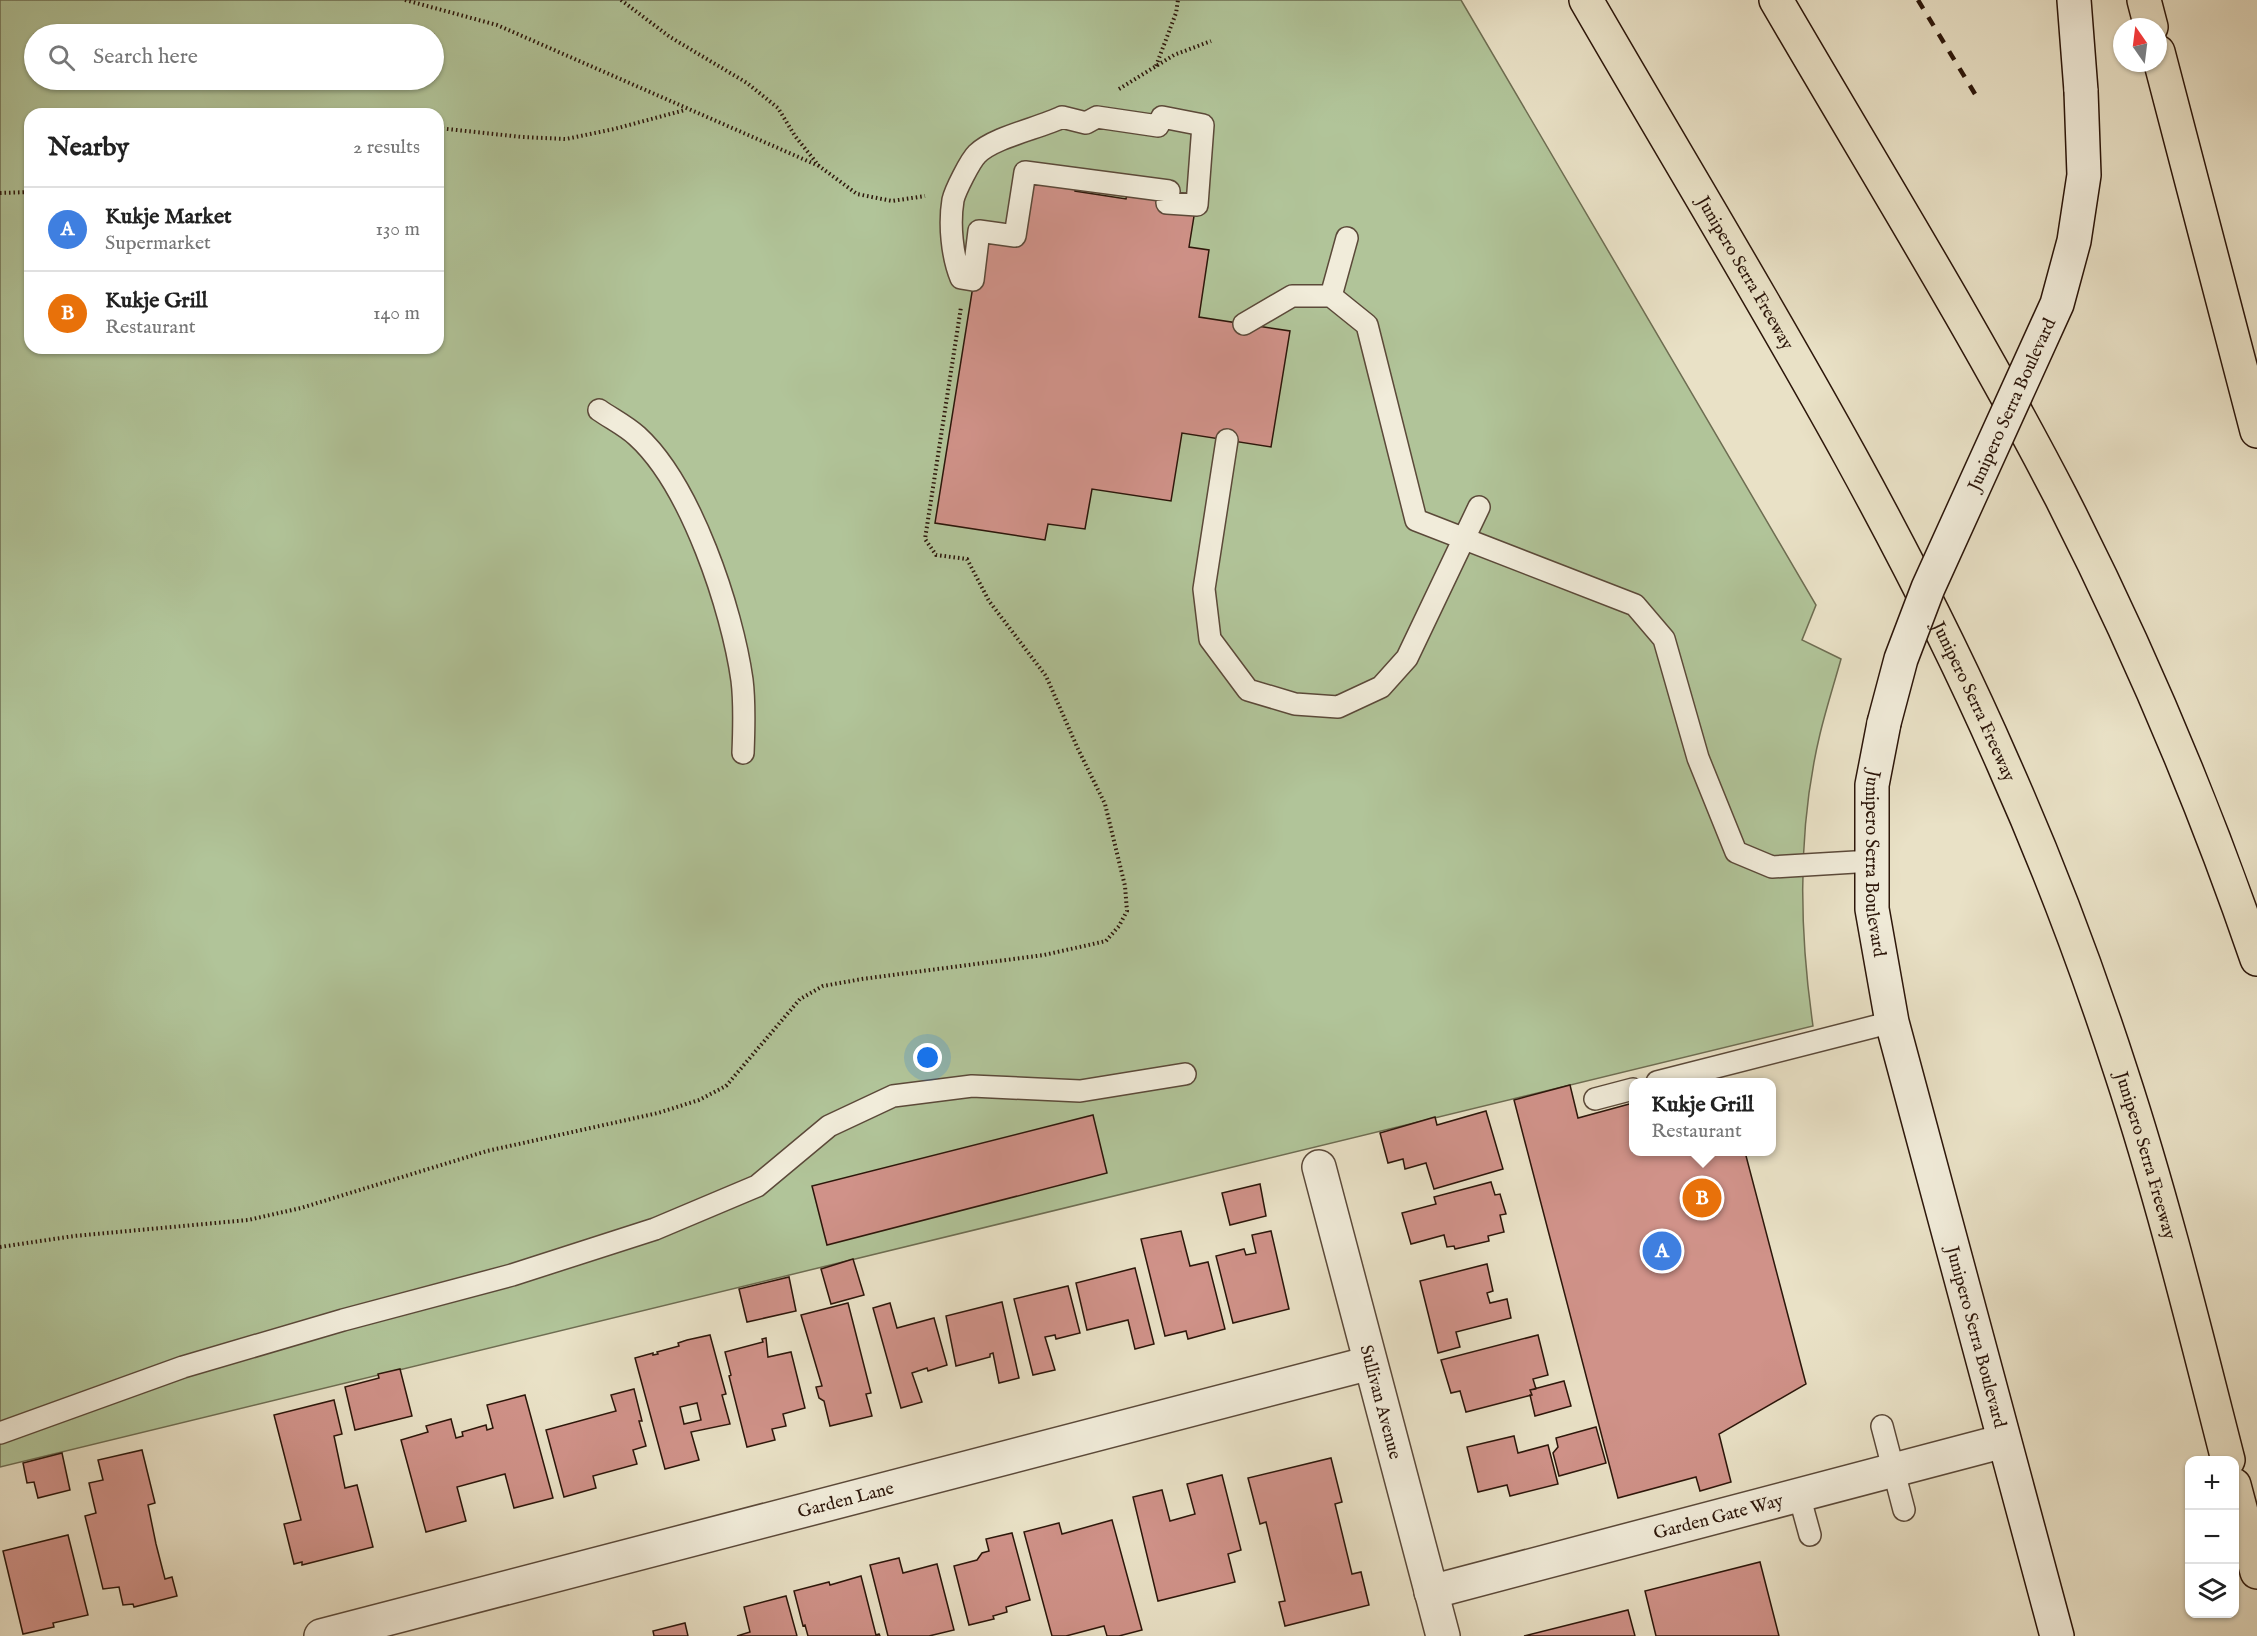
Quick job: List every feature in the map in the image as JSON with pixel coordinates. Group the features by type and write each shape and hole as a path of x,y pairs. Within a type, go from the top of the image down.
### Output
{"highway":[{"name":"Junipero Serra Freeway","path":"1586,0 1877,504 1925,595 1999,753 2066,917 2121,1073 2169,1231 2227,1456"},
{"path":"1776,0 1979,347 2061,498 2164,718 2221,858 2257,959"},
{"path":"2144,0 2149,18"},
{"path":"2163,72 2257,431"},
{"path":"2239,1501 2257,1572"}],"street":[{"name":"Junipero Serra Boulevard","path":"2057,1636 1892,1022 1872,909 1872,785 1884,723 1901,659 1928,588 2057,304 2074,241 2084,175 2081,91 2073,0"},
{"name":"Sullivan Avenue","path":"1319,1167 1443,1636"},
{"name":"Garden Lane","path":"321,1636 1370,1363"},
{"name":"Garden Gate Way","path":"1431,1592 2004,1442"}],"lane":[{"path":"1062,117 1075,120 1086,123 1097,117 1158,126 1162,117 1203,125 1197,205 1167,203 1169,191 1024,172 1015,236 979,231 973,280 961,278 955,264 952,230 953,198 977,154 999,141 1062,117"},
{"path":"1331,296 1347,238"},
{"path":"1244,324 1292,296 1331,296 1367,325 1416,520 1635,605 1664,639 1698,758 1736,852 1772,867 1872,861"},
{"path":"599,410 637,436 668,473 692,516 725,604 735,640 742,681 743,753"},
{"path":"1227,440 1204,589 1210,639 1248,690 1294,704 1338,707 1381,687 1407,658 1479,507"},
{"path":"1676,1078 1892,1022"},
{"path":"0,1433 183,1367 343,1320 512,1275 655,1229 757,1186 829,1126 893,1096 972,1086 1080,1091 1185,1074"},
{"path":"1595,1098 1629,1090"},
{"path":"1882,1426 1904,1510"},
{"path":"1799,1495 1809,1535"}],"path":[{"path":"405,0 497,25 819,166 857,194 892,201 934,194 961,184"},
{"path":"621,0 670,37 747,83 778,108 795,136 819,166"},
{"path":"1156,66 1176,13 1178,0"},
{"path":"1075,120 1097,103 1174,55 1211,41"},
{"path":"444,129 566,139 687,109"},
{"path":"0,194 24,192"},
{"path":"0,1247 74,1236 249,1220 301,1208 487,1151 658,1113 699,1100 726,1086 800,999 823,986 1044,955 1106,941 1119,926 1127,911 1125,886 1105,804 1046,676 989,601 967,559 936,555 925,539 965,279"}],"green space":[{"path":"0,0 1461,0 1816,605 1802,640 1841,659 1822,725 1807,806 1804,843 1803,916 1813,1026 0,1467"}],"building":[{"path":"1029,175 1076,182 1075,191 1126,199 1128,191 1165,196 1195,210 1189,247 1209,250 1199,317 1290,331 1271,447 1182,433 1171,501 1092,489 1085,529 1048,524 1045,540 935,523 981,236 1019,242"},
{"path":"1570,1085 1578,1118 1629,1104 1629,1156 1746,1156 1806,1384 1719,1434 1731,1482 1700,1491 1696,1477 1618,1498 1514,1100"},
{"path":"1486,1111 1503,1169 1434,1189 1426,1163 1405,1169 1403,1159 1388,1163 1380,1133 1435,1117 1437,1125"},
{"path":"1093,1115 1107,1173 827,1245 812,1186"},
{"path":"1491,1182 1495,1195 1500,1194 1506,1214 1500,1215 1504,1232 1488,1236 1489,1241 1455,1249 1454,1246 1447,1247 1444,1235 1411,1244 1402,1213 1436,1204 1434,1197"},
{"path":"1260,1184 1266,1216 1230,1225 1222,1193"},
{"path":"1181,1231 1190,1266 1208,1262 1225,1329 1188,1339 1186,1331 1165,1336 1141,1239"},
{"path":"1271,1231 1289,1309 1233,1323 1216,1256 1244,1249 1246,1255 1256,1253 1252,1235"},
{"path":"853,1259 864,1295 831,1304 821,1269"},
{"path":"1487,1264 1493,1291 1487,1293 1490,1303 1507,1299 1511,1318 1456,1332 1460,1347 1438,1353 1420,1281"},
{"path":"1135,1268 1154,1344 1135,1349 1128,1320 1087,1330 1076,1283"},
{"path":"789,1277 796,1311 747,1322 739,1289"},
{"path":"1068,1286 1080,1333 1056,1339 1055,1335 1045,1337 1055,1370 1033,1375 1014,1299"},
{"path":"1002,1302 1019,1378 999,1383 993,1353 990,1357 956,1366 946,1316"},
{"path":"848,1303 871,1393 866,1394 872,1416 830,1426 824,1401 819,1398 816,1387 822,1386 801,1315"},
{"path":"890,1303 897,1328 934,1318 947,1365 912,1373 922,1402 901,1408 873,1308"},
{"path":"710,1335 726,1394 722,1395 730,1424 691,1432 699,1460 665,1469 635,1358 653,1353 653,1355 658,1354 657,1352 679,1346 678,1343","holes":["697,1403 701,1420 684,1424 680,1407"]},
{"path":"1538,1335 1548,1375 1533,1379 1536,1389 1530,1390 1532,1395 1466,1412 1460,1391 1451,1393 1441,1360"},
{"path":"766,1338 768,1357 791,1352 805,1408 783,1414 786,1426 772,1429 775,1440 747,1447 725,1352 763,1342 762,1339"},
{"path":"400,1369 412,1416 355,1430 345,1387 379,1378 378,1374"},
{"path":"1564,1381 1571,1406 1535,1416 1530,1390"},
{"path":"634,1389 646,1446 633,1450 637,1464 593,1476 596,1488 564,1497 546,1430 616,1411 611,1395"},
{"path":"525,1395 553,1498 514,1508 505,1474 457,1487 466,1521 426,1532 401,1440 428,1432 426,1426 451,1419 456,1438 463,1436 462,1432 486,1425 487,1430 493,1428 487,1405"},
{"path":"334,1400 342,1434 334,1436 345,1488 357,1485 373,1547 302,1565 302,1562 294,1564 284,1524 301,1520 274,1415"},
{"path":"1596,1427 1606,1463 1559,1476 1553,1453 1558,1447 1556,1438"},
{"path":"1514,1436 1518,1453 1548,1445 1558,1484 1510,1496 1507,1485 1478,1492 1467,1447"},
{"path":"142,1450 155,1503 148,1505 156,1544 165,1579 172,1577 177,1596 134,1607 133,1604 123,1605 119,1587 103,1589 85,1516 96,1513 89,1483 103,1480 98,1460"},
{"path":"62,1453 70,1490 38,1498 34,1482 27,1483 23,1463"},
{"path":"1331,1458 1342,1502 1335,1504 1352,1574 1361,1572 1369,1605 1285,1626 1279,1602 1285,1601 1266,1522 1260,1524 1248,1478"},
{"path":"1222,1475 1241,1550 1228,1554 1235,1582 1158,1601 1133,1497 1162,1490 1170,1521 1195,1514 1187,1484"},
{"path":"1112,1520 1142,1630 1119,1636 1107,1636 1104,1626 1066,1636 1052,1636 1024,1532 1059,1523 1062,1534"},
{"path":"1012,1533 1030,1600 1006,1607 1007,1612 993,1616 994,1619 969,1625 954,1566 977,1560 982,1553 989,1551 986,1539"},
{"path":"68,1535 88,1615 53,1623 54,1627 23,1634 3,1551"},
{"path":"899,1558 903,1573 937,1564 954,1630 929,1636 888,1636 870,1565"},
{"path":"1760,1562 1779,1636 1656,1636 1645,1591"},
{"path":"861,1576 876,1635 880,1636 808,1636 805,1625 803,1626 794,1591 829,1582 830,1585"},
{"path":"786,1596 797,1636 737,1636 750,1632 744,1607"},
{"path":"1628,1610 1635,1636 1524,1636"},
{"path":"685,1623 688,1636 654,1636 653,1631"}],"railway":[{"path":"1918,0 1975,94"}],"place":[{"name":"Kukje Grill","path":"1702,1198"},
{"name":"Kukje Market","path":"1662,1251"}]}
